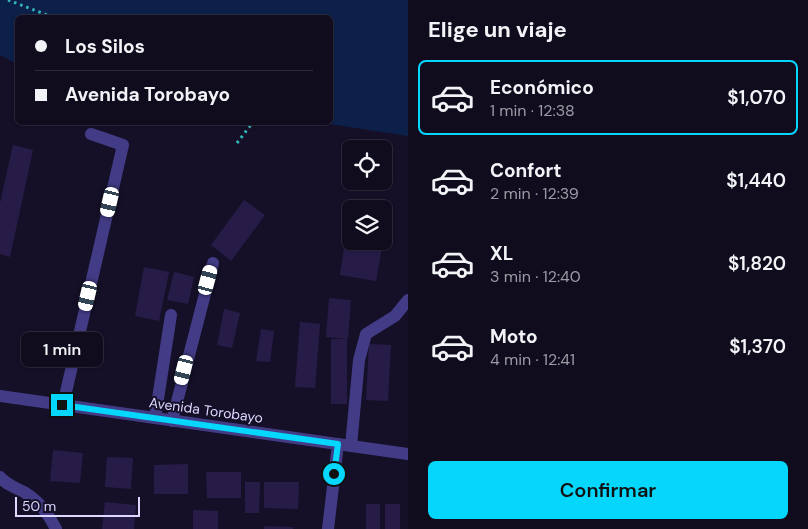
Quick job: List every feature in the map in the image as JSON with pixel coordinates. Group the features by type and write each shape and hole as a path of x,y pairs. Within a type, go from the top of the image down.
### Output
{"street":[{"path":"62,405 123,145 91,134"},
{"path":"172,420 213,263"},
{"path":"351,446 359,360 366,334 395,316 408,300"},
{"path":"155,418 171,315"},
{"name":"Avenida Torobayo","path":"0,396 408,454"},
{"path":"328,529 338,444"},
{"path":"0,477 7,484 24,492 34,500 47,514 56,529"}],"path":[{"path":"8,0 47,15"},
{"path":"237,143 251,125"}],"water":[{"path":"0,0 408,0 408,136 333,125 333,15 15,15 15,63 0,55"}],"building":[{"path":"13,145 33,150 10,257 0,254 0,203"},
{"path":"244,200 265,215 231,261 211,245"},
{"path":"344,250 381,250 376,281 340,275"},
{"path":"144,267 169,272 159,321 135,316"},
{"path":"174,272 194,277 188,304 167,300"},
{"path":"329,298 351,300 348,339 326,337"},
{"path":"224,309 240,313 232,348 217,345"},
{"path":"300,322 320,324 315,388 295,387"},
{"path":"261,329 274,331 270,362 256,361"},
{"path":"331,339 347,339 347,404 331,404"},
{"path":"369,344 391,345 388,401 366,400"},
{"path":"53,450 83,453 80,483 50,481"},
{"path":"107,457 133,458 131,489 105,487"},
{"path":"188,464 188,494 154,494 154,465"},
{"path":"206,472 241,472 241,498 207,498"},
{"path":"245,482 260,482 259,513 245,513"},
{"path":"264,482 299,482 298,509 264,508"},
{"path":"105,502 136,505 134,529 102,529"},
{"path":"366,504 380,504 380,529 366,529"},
{"path":"385,504 400,504 400,529 385,529"},
{"path":"193,510 218,511 218,529 193,529"},
{"path":"264,526 293,527 293,529 264,529"}],"route":[{"path":"62,405 338,444 334,474"}]}
